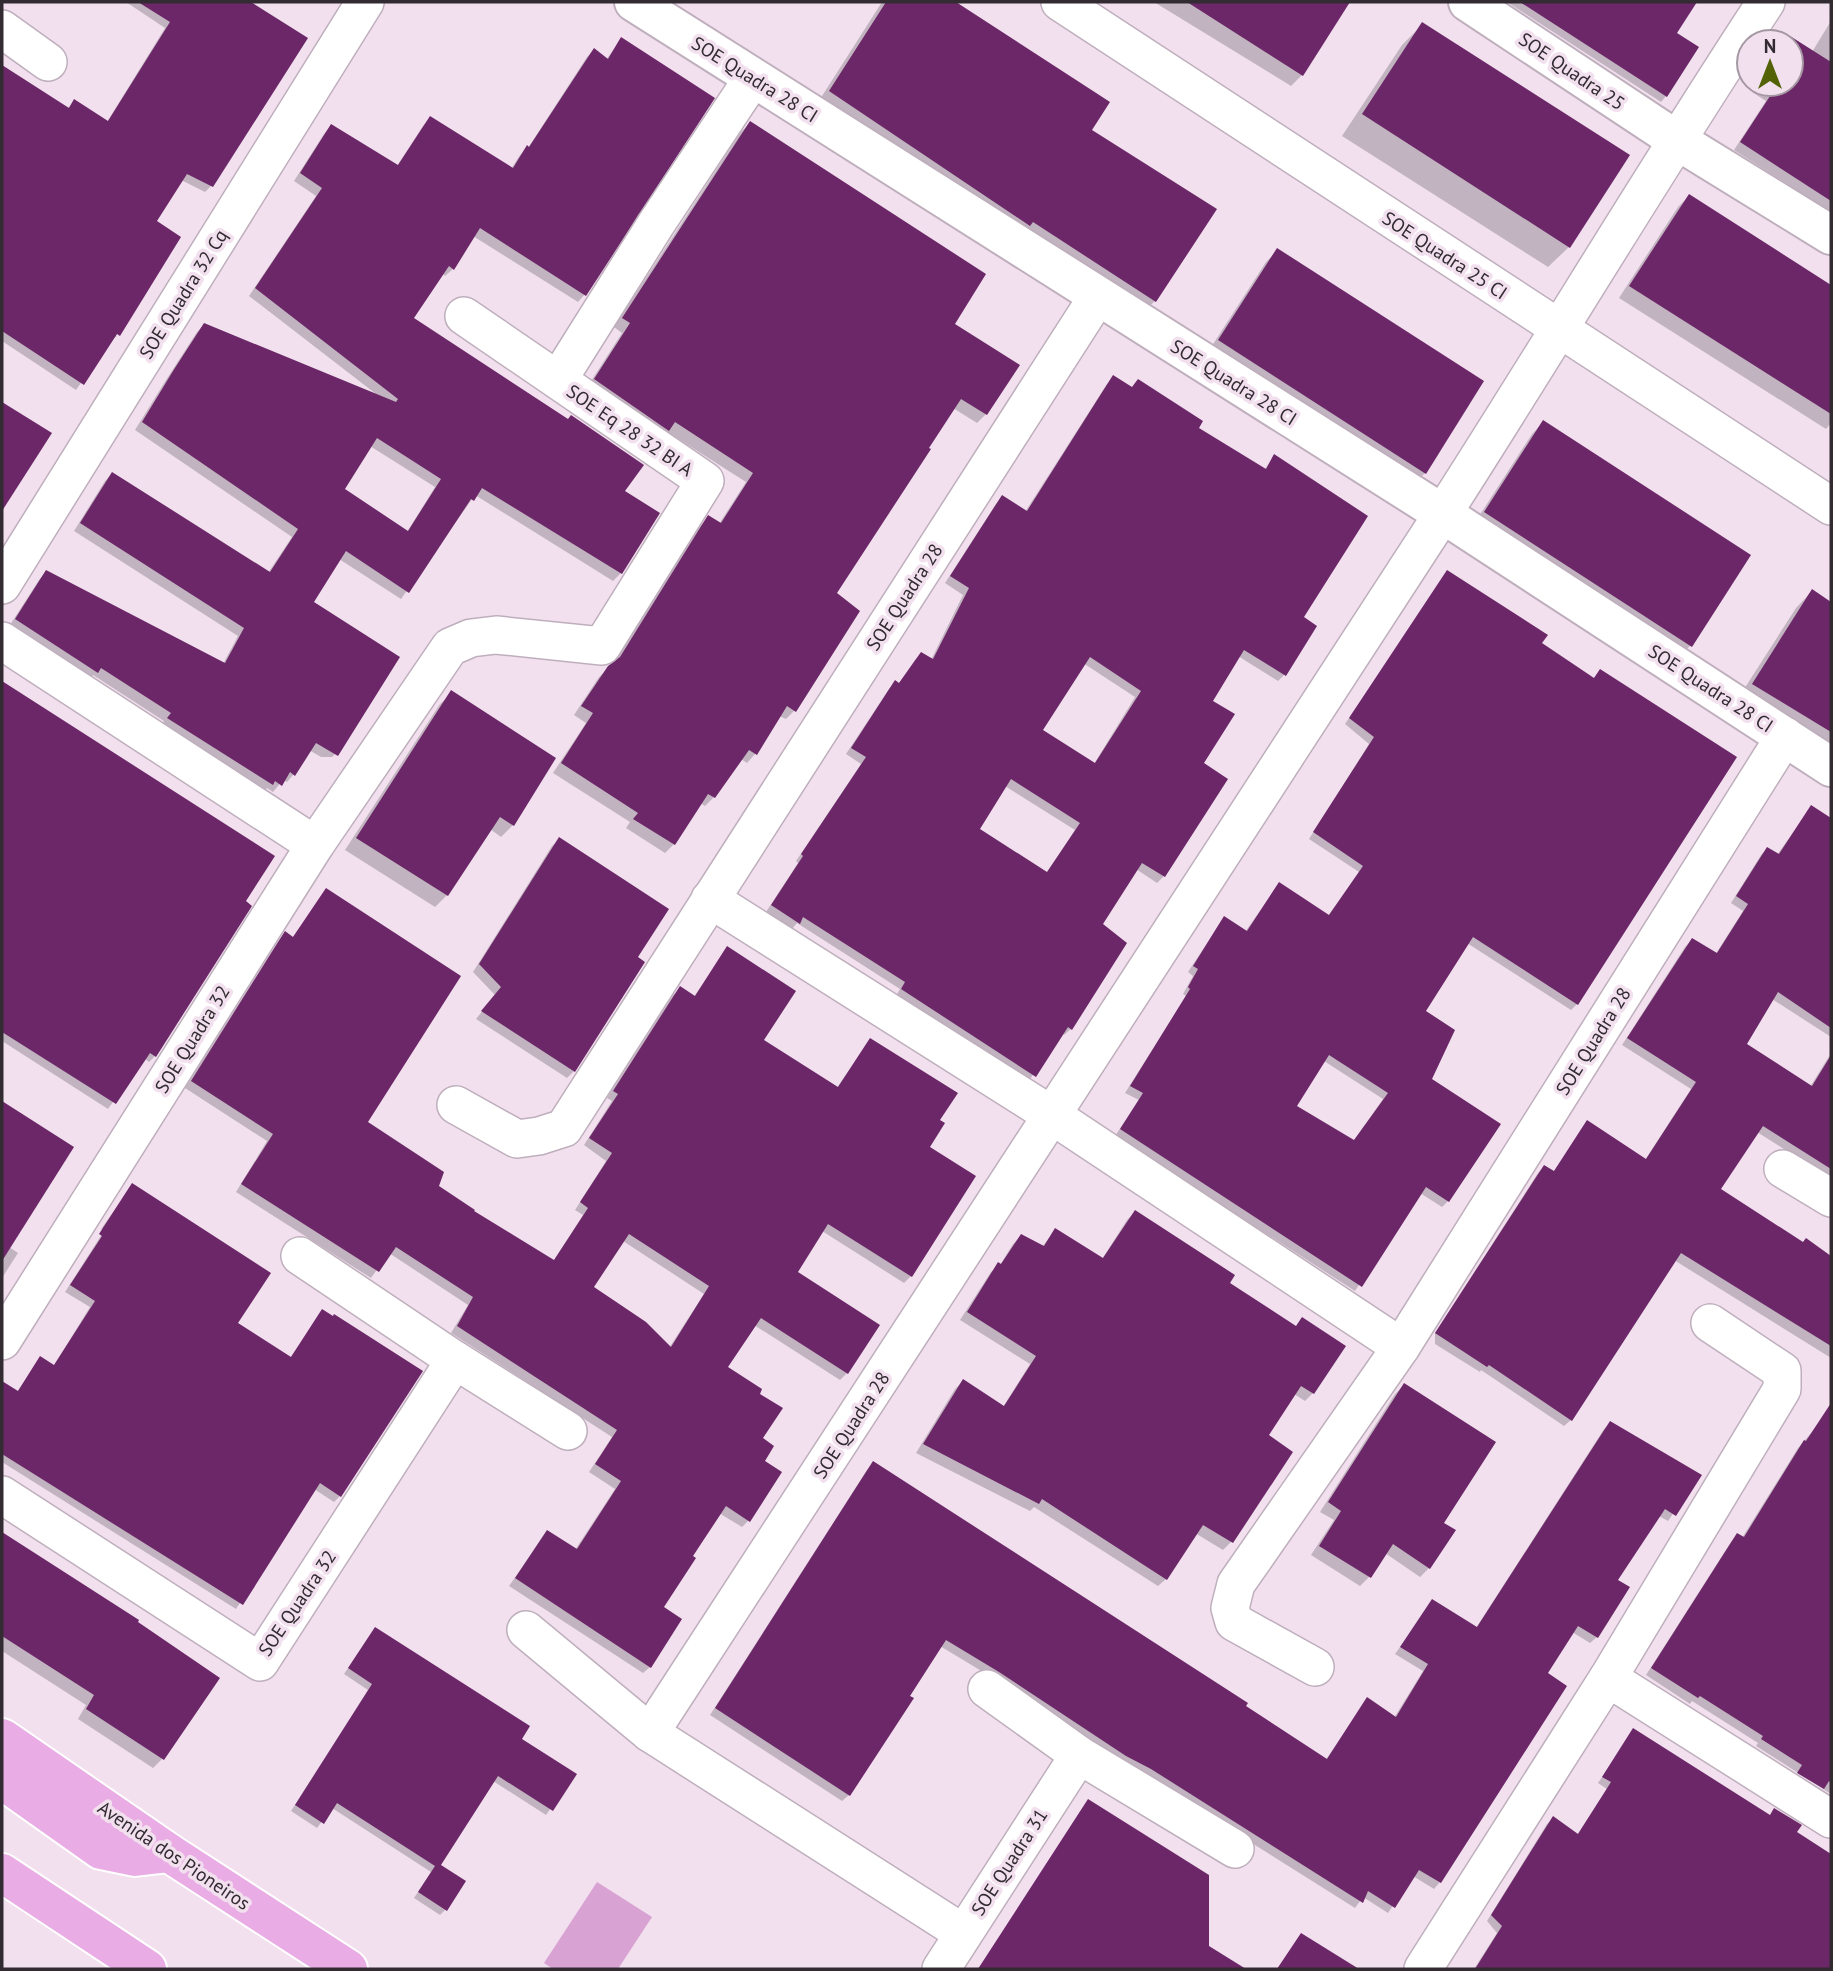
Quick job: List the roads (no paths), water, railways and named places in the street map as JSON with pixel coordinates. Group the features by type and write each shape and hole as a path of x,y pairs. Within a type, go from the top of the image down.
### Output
{"main road":[{"name":"Avenida dos Pioneiros","path":"2,1738 169,1853 348,1969"},
{"path":"2,1780 101,1850 135,1857 169,1853"},
{"path":"2,1873 147,1969"}],"street":[{"name":"SOE Quadra 32 Cq","path":"2,585 365,2"},
{"name":"SOE Quadra 28 CI","path":"634,2 1443,514 1831,767"},
{"name":"SOE Quadra 25 CI","path":"1060,2 1831,506"},
{"name":"SOE Quadra 25","path":"1468,2 1675,139 1831,235"},
{"path":"1675,139 1766,2"},
{"path":"2,29 48,62"},
{"path":"558,380 656,224 753,78"},
{"name":"SOE Quadra 28","path":"650,1733 1443,514 1675,139"},
{"name":"SOE Quadra 28","path":"456,1105 517,1139 564,1128 1098,296"},
{"name":"SOE Eq 28 32 BI A","path":"464,316 705,481 602,646"},
{"name":"SOE Quadra 32","path":"2,1341 315,845 450,647 471,638 496,635 602,646"},
{"path":"2,641 315,845"},
{"name":"SOE Quadra 28","path":"1315,1667 1234,1622 1230,1608 1236,1584 1401,1347 1785,736"},
{"path":"710,899 1053,1116 1401,1347"},
{"path":"1783,1168 1831,1198"},
{"path":"300,1256 568,1431"},
{"path":"1423,1969 1608,1678 1782,1390 1782,1371 1710,1323"},
{"name":"SOE Quadra 32","path":"2,1496 260,1662 456,1360"},
{"path":"526,1630 650,1733 963,1933"},
{"path":"1608,1678 1831,1819"},
{"path":"988,1689 1079,1755 1235,1849"},
{"name":"SOE Quadra 31","path":"941,1969 1079,1755"}]}
